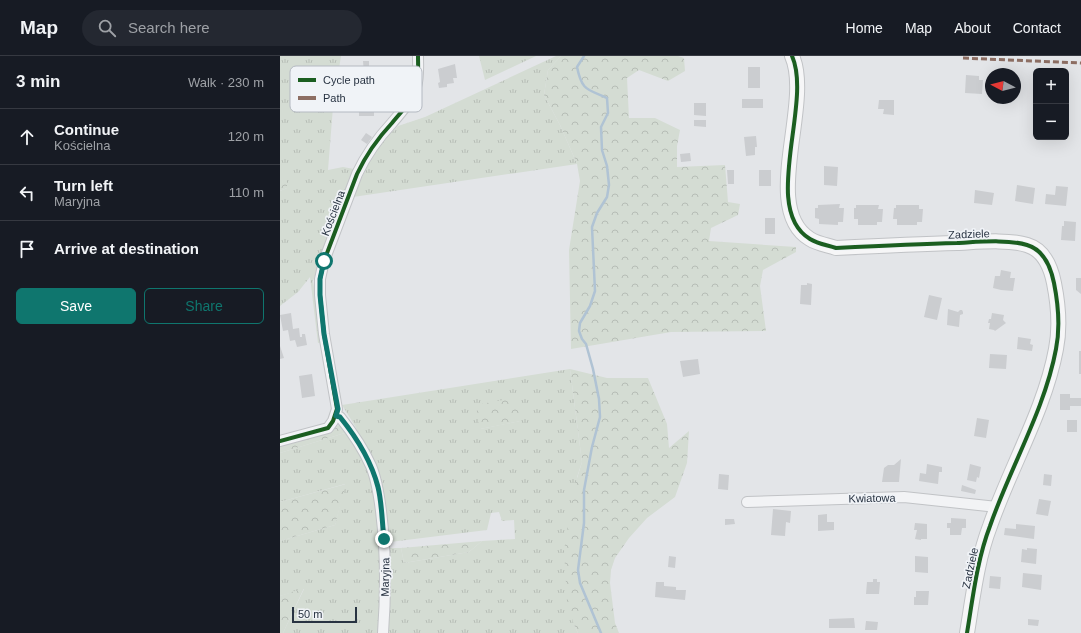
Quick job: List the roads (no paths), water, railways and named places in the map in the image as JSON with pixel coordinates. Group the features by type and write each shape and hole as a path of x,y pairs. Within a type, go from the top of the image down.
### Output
{"street":[{"name":"Kościelna","path":"418,56 418,66"},
{"name":"Zadziele","path":"792,56 797,78 788,182 788,204 792,218 799,230 808,239 836,248 988,242 1016,243 1028,245 1038,251 1048,262 1052,272 1057,304 1057,348 1046,386 989,527 978,566 967,633"},
{"name":"Kościelna","path":"336,416 338,409 325,339 320,295 320,279 324,261 357,174 364,160 401,112"},
{"path":"280,441 328,428 336,416"},
{"name":"Maryjna","path":"336,416 340,417 362,448 378,487 386,565 383,633"},
{"name":"Kwiatowa","path":"748,502 904,497 996,507"}],"waterway":[{"path":"584,56 577,67 581,81 590,91 607,98 608,113 601,127 602,150 607,166 609,185 607,197 597,213 592,227 595,291 590,306 580,323 579,331 586,344 593,369 599,399 600,417 592,447 584,490 584,523 578,570 580,583 601,633"}]}
